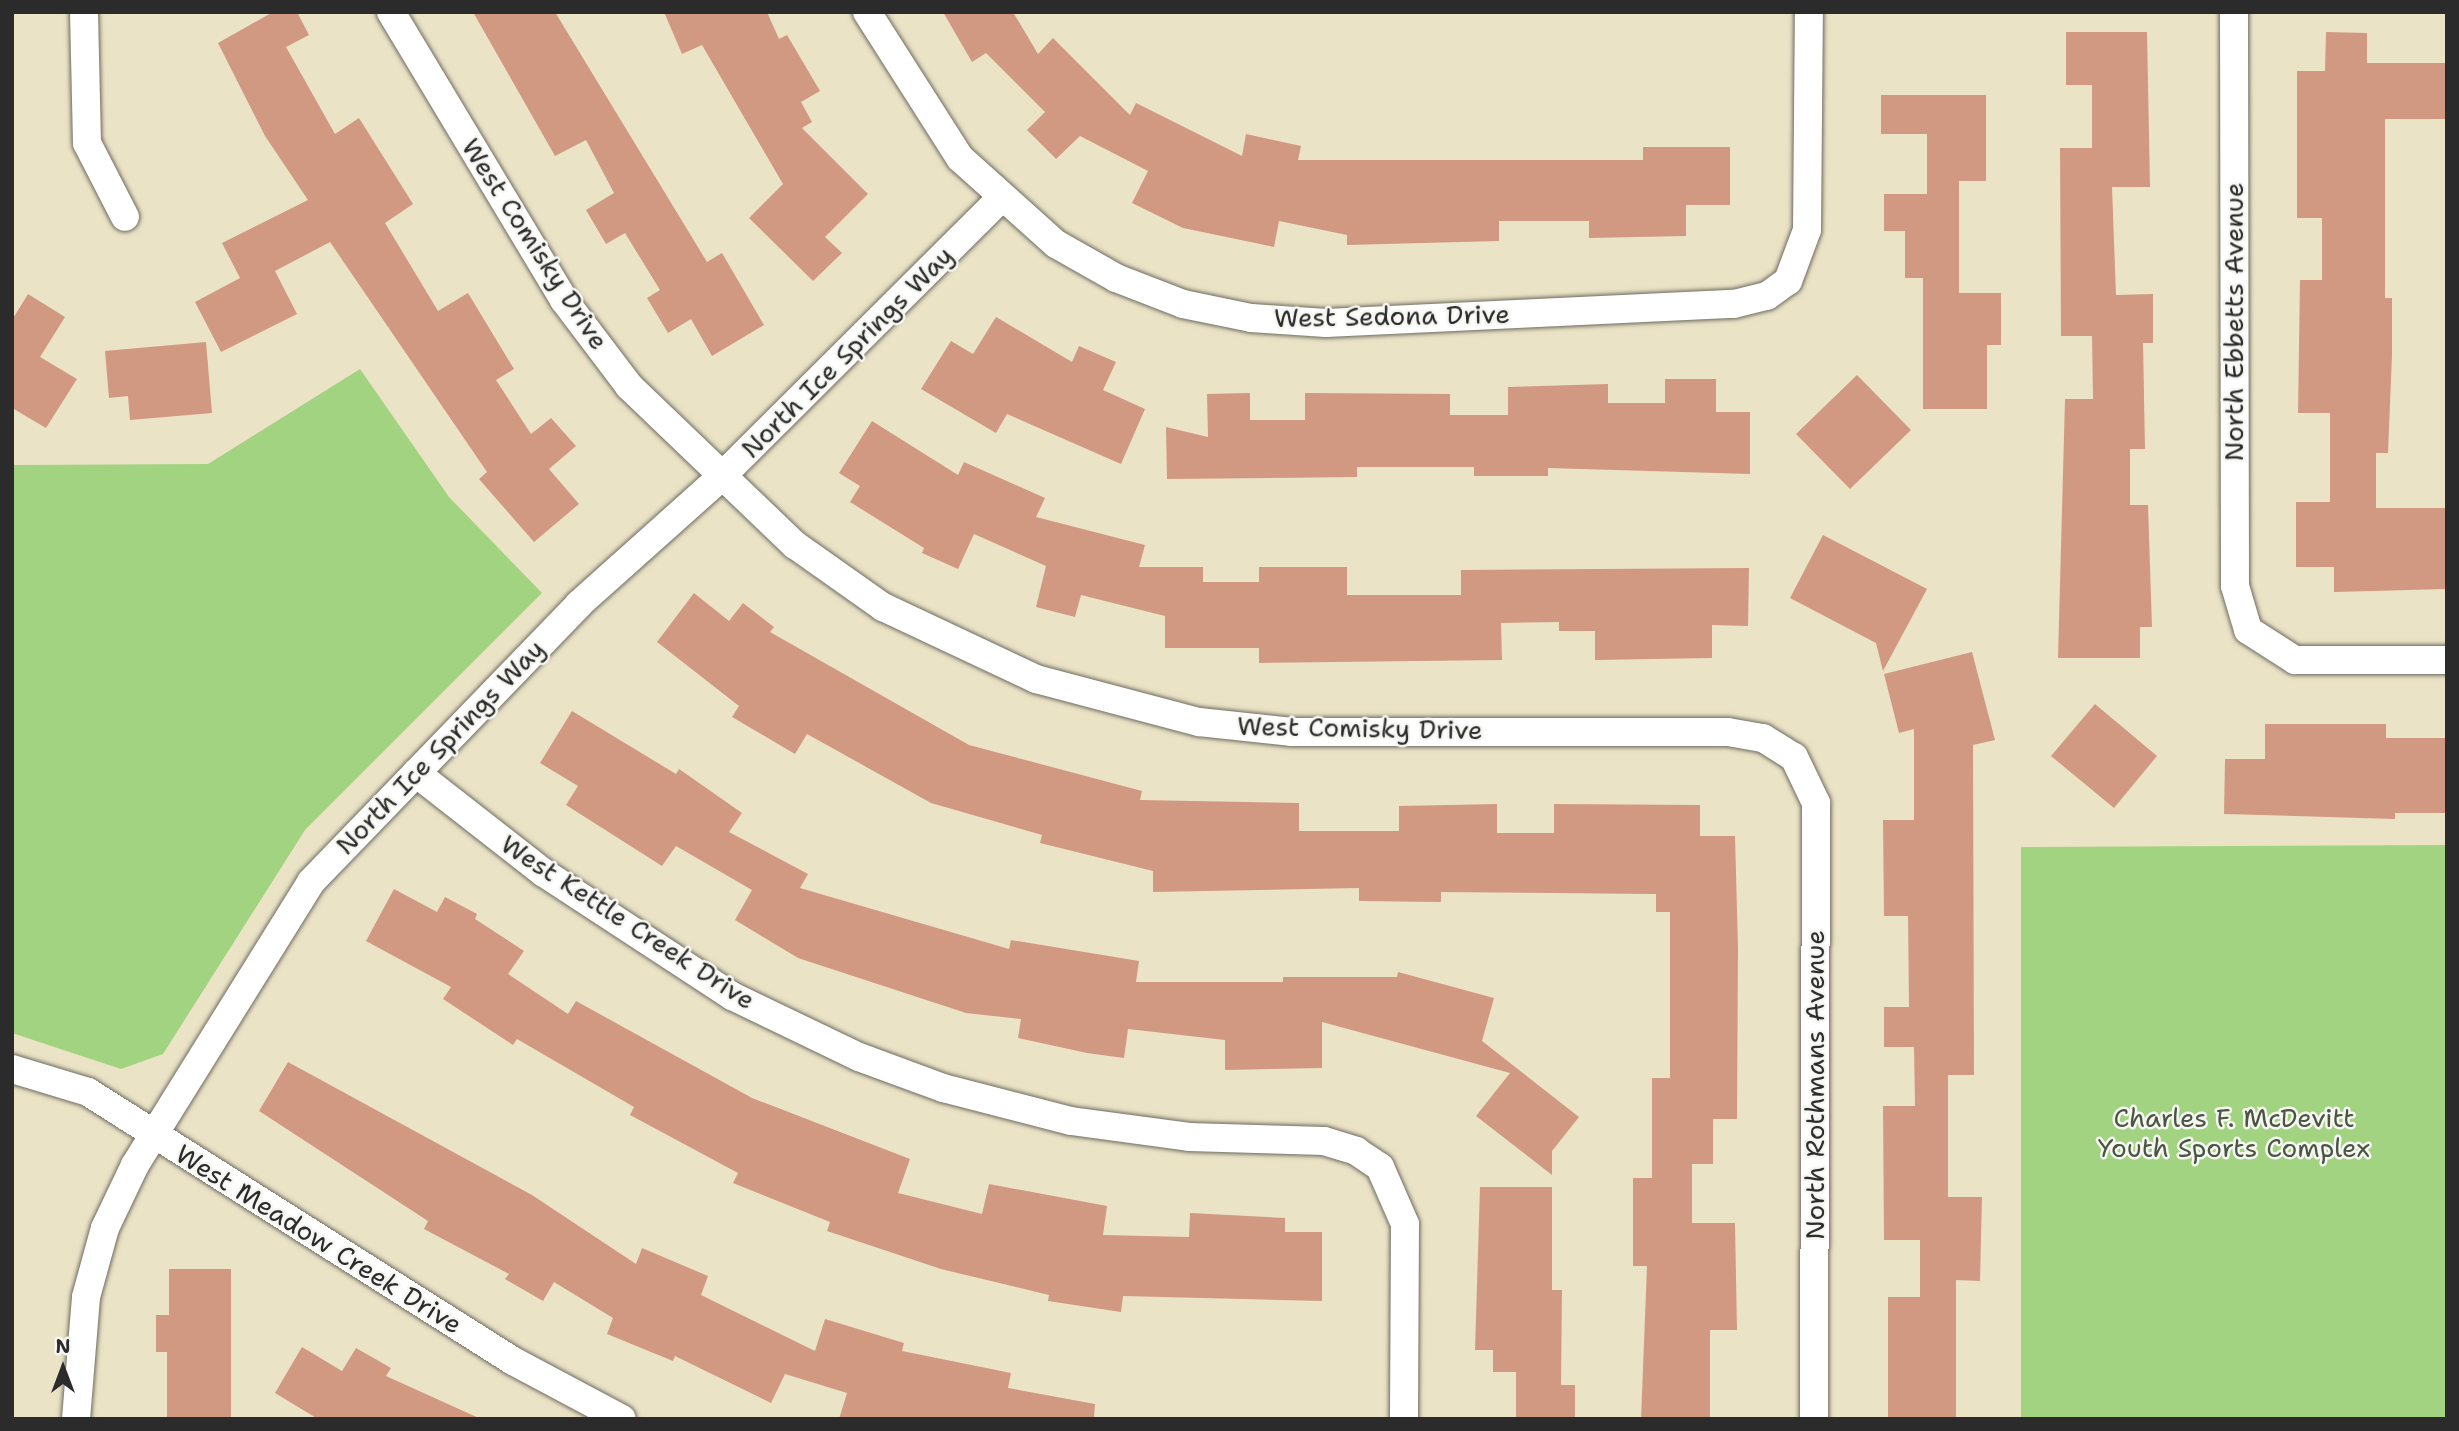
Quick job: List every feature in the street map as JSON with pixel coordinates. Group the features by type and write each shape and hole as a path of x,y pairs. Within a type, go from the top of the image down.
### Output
{"street":[{"path":"84,12 87,143 125,217"},
{"name":"West Comisky Drive","path":"391,12 564,300 629,386 720,478 795,545 883,607 979,656 1094,698 1199,722 1292,732 1728,732 1763,738 1794,757"},
{"name":"West Sedona Drive","path":"867,12 929,115 1000,199 1056,244 1116,278 1183,304 1251,318 1326,323 1734,304 1767,296 1787,281 1807,230 1809,12"},
{"name":"North Ebbetts Avenue","path":"2234,12 2235,586 2248,630 2295,660 2447,660"},
{"name":"North Ice Springs Way","path":"76,1419 86,1297 105,1228 155,1136 311,882 579,604 720,478 1000,199"},
{"name":"North Rothmans Avenue","path":"1794,757 1816,803 1814,1419"},
{"name":"West Kettle Creek Drive","path":"416,773 544,873 733,996 859,1057 943,1088 1071,1121 1189,1137 1324,1141 1356,1151 1380,1167 1405,1224 1404,1419"},
{"name":"West Meadow Creek Drive","path":"12,1069 88,1093 570,1407 622,1419"}],"green space":[{"path":"360,369 449,497 542,593 305,830 163,1054 121,1069 12,1033 12,465 208,464"},
{"name":"Charles F. McDevitt Youth Sports Complex","path":"2447,845 2447,1419 2021,1419 2021,847"}],"building":[{"path":"273,12 297,12 309,35 286,47 335,134 359,118 413,204 385,223 438,311 468,293 514,369 496,380 531,434 551,418 576,446 549,469 579,504 534,542 479,479 487,472 330,242 275,271 297,314 221,352 195,302 240,278 222,243 308,200 265,136 218,43"},
{"path":"473,12 555,12 707,262 722,253 764,325 712,356 691,319 668,333 647,298 660,290 625,233 606,244 586,210 614,193 586,140 555,156"},
{"path":"664,12 767,12 779,39 787,35 820,91 801,102 812,122 802,128 868,194 825,237 842,253 813,281 749,218 783,184 702,45 682,54"},
{"path":"943,12 1013,12 1038,54 1053,38 1130,115 1136,103 1242,156 1246,134 1301,146 1298,160 1643,160 1643,147 1730,147 1730,205 1686,205 1686,236 1589,238 1589,221 1499,221 1499,241 1347,245 1347,235 1279,221 1274,247 1183,228 1132,203 1148,171 1080,136 1056,159 1027,130 1045,112 986,53 972,62"},
{"path":"2066,32 2147,32 2150,187 2112,187 2116,295 2153,294 2153,343 2143,343 2145,449 2130,449 2130,505 2148,505 2152,627 2140,627 2140,658 2058,658 2065,399 2093,399 2092,336 2061,336 2060,148 2092,148 2092,85 2066,85"},
{"path":"2326,32 2367,33 2367,63 2447,63 2447,119 2385,119 2385,298 2392,298 2392,355 2388,453 2376,453 2376,508 2447,508 2447,589 2334,592 2334,567 2296,567 2296,502 2330,502 2330,413 2298,413 2300,280 2322,280 2322,218 2297,218 2297,71 2325,71"},
{"path":"1881,95 1986,95 1986,181 1959,181 1959,293 2001,293 2001,345 1987,345 1987,409 1923,409 1923,278 1905,278 1905,231 1884,231 1884,194 1927,194 1927,134 1881,134"},
{"path":"28,294 65,317 40,357 77,379 46,428 12,408 12,320"},
{"path":"996,317 1072,362 1079,346 1116,362 1103,390 1145,409 1121,464 1007,414 996,433 921,389 951,341 973,354"},
{"path":"206,342 212,413 130,420 128,396 109,398 105,351"},
{"path":"1857,375 1911,430 1850,489 1796,434"},
{"path":"1665,379 1716,379 1716,412 1750,412 1750,474 1548,468 1548,476 1474,476 1474,467 1357,467 1357,477 1167,479 1166,427 1208,437 1207,394 1250,393 1250,420 1305,420 1305,393 1450,394 1450,415 1508,415 1508,387 1608,384 1608,403 1665,403"},
{"path":"872,421 958,475 964,462 1045,498 1036,517 1145,545 1139,567 1203,567 1203,582 1259,582 1259,567 1347,567 1347,595 1461,595 1461,570 1749,568 1748,626 1712,625 1712,658 1595,660 1595,631 1559,631 1559,622 1501,623 1502,660 1259,663 1259,648 1165,648 1165,616 1081,595 1075,617 1036,607 1046,566 974,534 958,569 922,553 924,548 850,502 860,486 839,473"},
{"path":"1823,535 1927,589 1883,671 1876,643 1790,598"},
{"path":"694,593 729,621 743,603 774,627 770,632 969,745 1142,791 1140,800 1299,803 1299,831 1399,831 1399,806 1497,804 1497,833 1554,833 1554,804 1700,805 1700,836 1735,836 1738,948 1737,1119 1713,1119 1713,1164 1692,1164 1692,1223 1735,1223 1737,1330 1710,1330 1710,1419 1641,1419 1647,1266 1633,1266 1633,1178 1652,1178 1652,1078 1670,1078 1670,912 1656,912 1656,894 1441,892 1441,902 1359,901 1359,888 1153,892 1153,871 1040,843 1042,835 931,803 807,734 795,754 732,717 739,706 657,642"},
{"path":"1972,652 1995,740 1973,745 1974,1075 1948,1075 1948,1197 1982,1197 1980,1281 1956,1280 1956,1419 1888,1419 1888,1297 1920,1297 1920,1240 1884,1240 1883,1106 1915,1106 1914,1047 1884,1047 1884,1007 1909,1007 1908,916 1884,916 1883,820 1914,820 1914,729 1899,733 1884,674"},
{"path":"2095,704 2157,756 2114,808 2051,756"},
{"path":"572,711 676,774 679,769 742,813 729,832 808,874 800,888 1009,949 1011,940 1139,961 1136,982 1283,982 1283,977 1397,977 1398,972 1494,998 1482,1041 1579,1117 1552,1151 1552,1175 1476,1116 1510,1073 1322,1022 1322,1068 1225,1070 1225,1040 1128,1029 1124,1058 1087,1053 1018,1038 1021,1019 966,1013 798,958 735,920 752,890 676,846 662,866 566,805 578,786 540,763"},
{"path":"2265,724 2386,724 2386,738 2447,738 2447,813 2395,813 2395,819 2224,814 2225,759 2265,759"},
{"path":"394,889 437,912 445,897 477,914 475,919 524,951 508,974 568,1014 576,1001 752,1098 910,1159 898,1193 982,1214 989,1184 1107,1206 1103,1235 1189,1237 1190,1213 1285,1218 1285,1232 1322,1232 1322,1301 1123,1296 1121,1312 1048,1301 1049,1295 941,1269 827,1231 830,1222 733,1183 738,1173 630,1115 634,1107 517,1039 513,1045 443,999 451,987 366,941"},
{"path":"288,1062 532,1195 636,1264 642,1248 708,1276 701,1295 815,1351 825,1319 904,1343 902,1351 1011,1373 1008,1388 1095,1404 1094,1419 839,1419 847,1393 785,1374 771,1403 675,1356 673,1361 607,1334 613,1318 554,1282 543,1301 505,1279 509,1274 424,1229 428,1221 259,1111"},
{"path":"1480,1187 1552,1187 1552,1290 1562,1290 1561,1385 1575,1385 1575,1419 1516,1419 1516,1372 1493,1372 1493,1350 1475,1350"},
{"path":"169,1269 231,1269 231,1419 167,1419 167,1352 156,1352 156,1315 169,1315"},
{"path":"302,1347 342,1371 356,1348 391,1368 386,1376 481,1419 318,1419 275,1393"}]}
